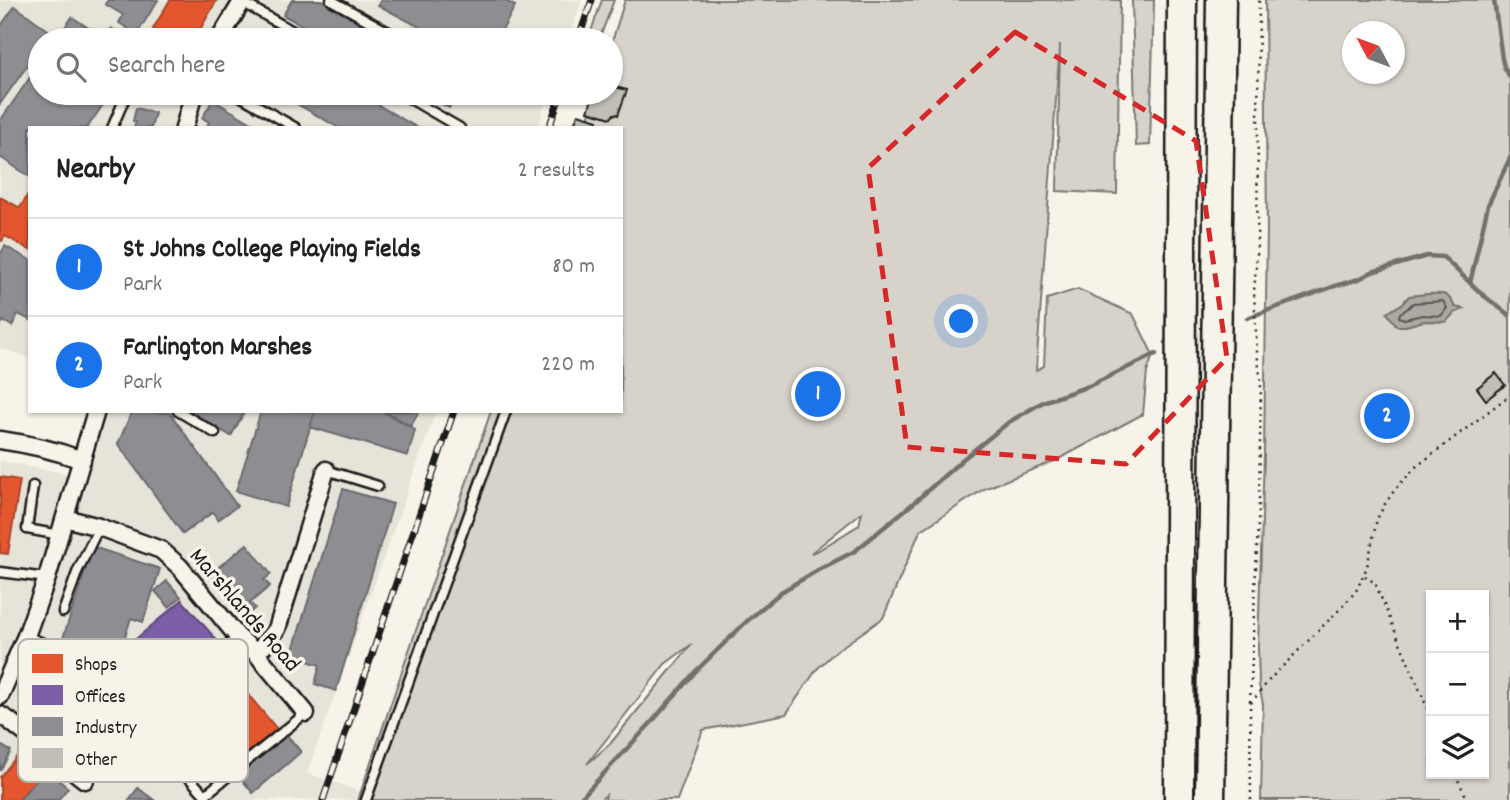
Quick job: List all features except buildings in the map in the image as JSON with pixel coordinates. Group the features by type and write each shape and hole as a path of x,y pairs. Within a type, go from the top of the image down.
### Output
{"highway":[{"path":"1179,800 1182,0"},
{"path":"1210,800 1221,0"}],"street":[{"path":"226,28 243,1"},
{"path":"185,126 191,105"},
{"path":"25,639 47,578 95,413"},
{"path":"0,440 57,451 82,460"},
{"path":"256,653 280,622 326,470"},
{"name":"Marshlands Road","path":"65,518 99,527 161,550 180,566 240,639"},
{"name":"Marshlands Road","path":"248,646 306,713"},
{"path":"0,696 18,654"},
{"path":"0,715 18,728"}],"lane":[{"path":"331,0 381,28"},
{"path":"243,1 288,28"},
{"path":"113,126 122,105"},
{"path":"256,105 293,126"},
{"path":"421,105 457,126"},
{"path":"180,413 215,433"},
{"path":"366,800 505,413"},
{"path":"326,470 378,486"},
{"path":"33,486 27,529 60,535"},
{"path":"62,612 99,527"},
{"path":"0,572 47,578"},
{"path":"26,636 33,639"},
{"path":"248,760 306,713"},
{"path":"193,782 205,795 221,782"}],"path":[{"path":"1251,800 1250,703 1261,383 1254,304 1257,254 1259,0"},
{"path":"1250,703 1356,591 1365,575 1377,519 1396,488 1417,466 1510,395"},
{"path":"1365,575 1375,583 1431,716"},
{"path":"1458,779 1468,800"}],"highlighted area":[{"path":"1015,32 1196,141 1227,358 1126,464 907,447 868,168"}],"shaded area":[{"path":"0,0 582,0 572,28 28,28 28,105 545,105 538,126 28,126 28,357 0,348"},
{"path":"602,0 614,0 604,28 592,28"},
{"path":"625,0 1120,0 1117,194 1057,191 1060,44 1036,370 1044,366 1047,299 1078,289 1133,314 1153,355 1147,372 1143,414 1057,460 984,489 920,531 883,618 836,651 817,669 786,714 703,730 677,800 605,800 606,795 600,800 358,800 490,413 623,413 623,126 586,126 592,105 623,105 623,28 616,28","holes":["862,512 859,525 817,551 811,553","692,644 610,744 587,764 665,664"]},
{"path":"1132,0 1154,0 1150,145 1136,146"},
{"path":"1265,0 1510,0 1510,800 1261,800 1263,704 1259,685 1258,647 1267,228"},
{"path":"89,413 435,413 307,773 362,792 358,800 0,800 0,461 69,474"}],"water":[{"path":"1444,294 1455,307 1464,309 1454,313 1446,322 1424,321 1406,326 1397,326 1387,313 1409,296"}],"waterway":[{"path":"1494,0 1502,59 1510,77"},
{"path":"1470,283 1488,205 1510,158"},
{"path":"1247,318 1372,272 1427,256 1443,257 1483,295 1509,315"},
{"path":"579,800 695,672 781,592 855,551 1009,422 1043,402 1089,386 1156,354"}],"railway":[{"path":"582,28 592,0"},
{"path":"550,126 557,105"},
{"path":"323,800 453,413"}],"place":[{"name":"St Johns College Playing Fields","path":"818,394"},
{"name":"Farlington Marshes","path":"1387,416"}]}
